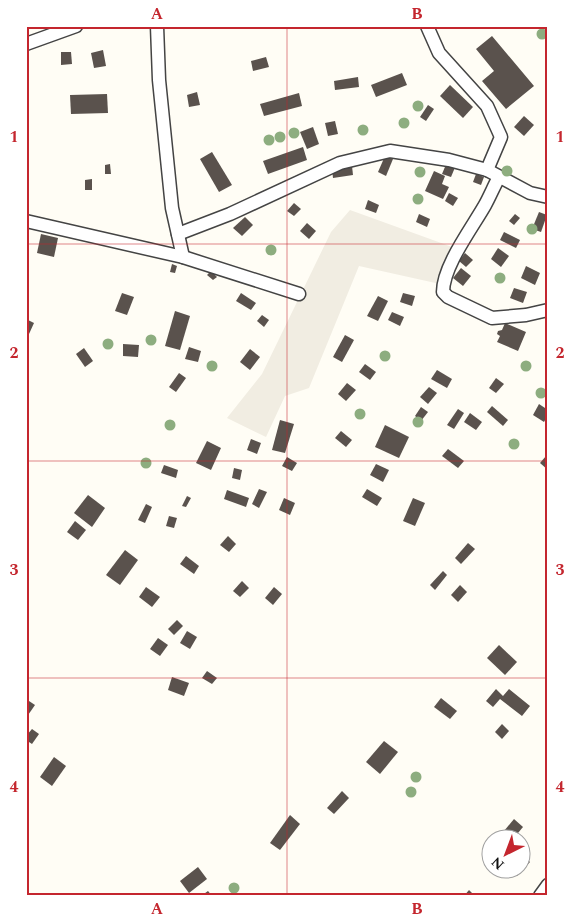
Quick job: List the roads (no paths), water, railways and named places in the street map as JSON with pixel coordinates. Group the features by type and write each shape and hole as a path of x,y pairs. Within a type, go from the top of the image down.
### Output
{"street":[{"path":"26,44 76,26"},
{"path":"157,26 159,80 172,208 183,256"},
{"path":"427,26 439,53 487,106 500,137 486,170"},
{"path":"178,234 230,214 340,163 390,151 449,160 486,170 530,193 548,197"},
{"path":"499,177 486,204 458,249 443,284 443,292 448,297 492,318 526,315 548,310"},
{"path":"26,221 183,256 299,294"},
{"path":"540,896 548,886"}]}
